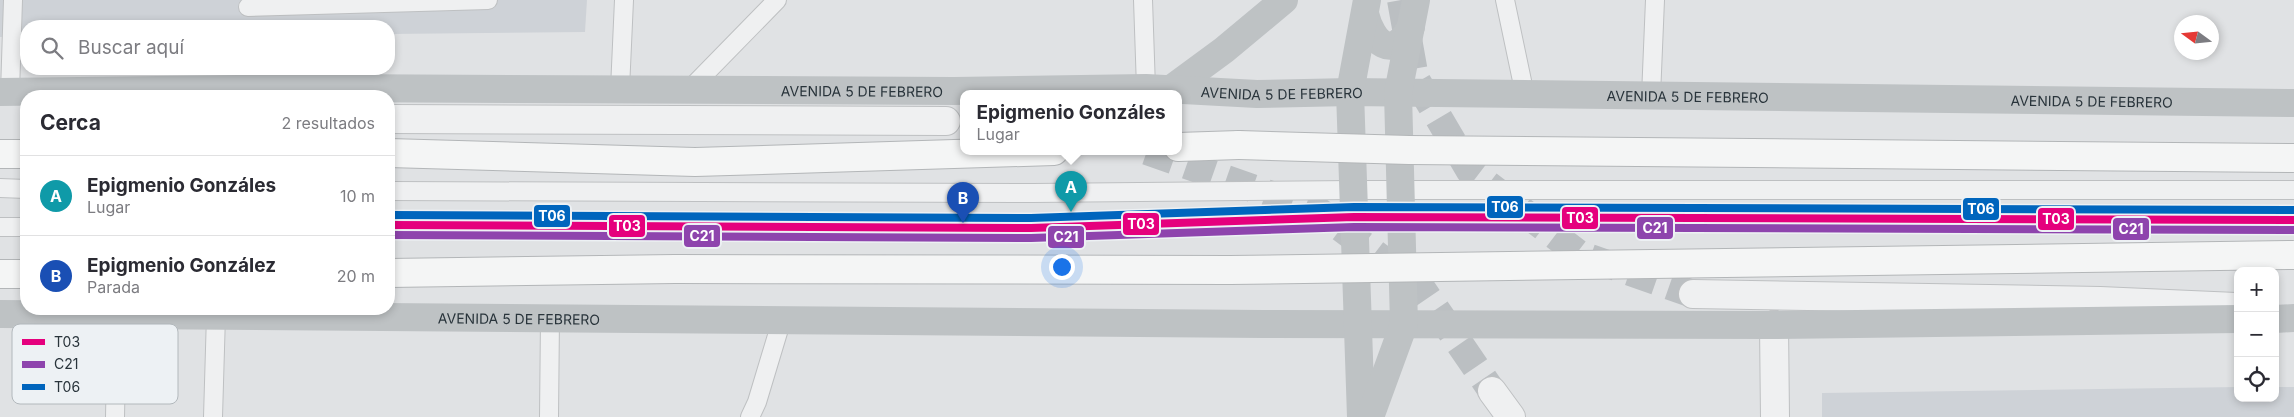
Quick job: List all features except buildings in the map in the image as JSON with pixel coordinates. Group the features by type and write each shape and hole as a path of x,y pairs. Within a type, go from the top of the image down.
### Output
{"highway":[{"path":"1182,147 1239,145 1419,150 2294,158"},
{"path":"395,153 695,162 960,154"},
{"path":"0,154 20,154"},
{"path":"395,273 675,269 1230,270 2294,255"},
{"path":"0,274 20,274"}],"main road":[{"path":"1158,88 1224,50 1284,0"},
{"path":"1370,417 1404,324 1398,94 1416,0"},
{"path":"1366,7 1374,39 1384,45 1395,44 1404,39 1411,27"},
{"path":"1361,417 1350,92 1366,7"},
{"name":"AVENIDA 5 DE FEBRERO","path":"171,90 322,88 960,91"},
{"name":"AVENIDA 5 DE FEBRERO","path":"1022,90 1158,88 1257,94 1350,92 2294,102"},
{"name":"AVENIDA 5 DE FEBRERO","path":"5,92 20,92"},
{"name":"AVENIDA 5 DE FEBRERO","path":"0,314 20,314"},
{"name":"AVENIDA 5 DE FEBRERO","path":"117,315 1358,324 1774,325 2234,319"},
{"path":"2279,319 2294,318"}],"street":[{"path":"395,119 946,121"},
{"path":"1693,294 2100,301 2234,308"},
{"path":"2279,309 2294,310"},
{"path":"1774,325 1775,417"},
{"path":"1492,391 1511,417"}],"lane":[{"path":"5,92 13,0"},
{"path":"248,7 488,0"},
{"path":"620,89 624,0"},
{"path":"690,89 777,0"},
{"path":"1143,0 1158,88"},
{"path":"1505,0 1525,95"},
{"path":"1651,96 1655,0"},
{"path":"0,188 20,188"},
{"path":"395,191 1032,193 1353,190 2294,190"},
{"path":"395,225 1031,228 1354,217 2294,220"},
{"path":"0,227 20,227"},
{"path":"117,315 117,324"},
{"path":"213,417 216,315"},
{"path":"549,417 550,318"},
{"path":"750,417 757,402 782,319"},
{"path":"115,404 115,417"}],"shaded area":[{"path":"0,0 587,0 585,32 395,34 395,20 20,20 20,37 0,37"},
{"path":"2234,387 2234,402 2279,402 2279,387 2294,387 2294,417 1822,417 1822,393"}],"tunnel":[{"path":"1401,0 1415,78 1470,171 1579,254 1693,294"},
{"path":"1158,155 1320,212 1422,289 1492,391"}],"transit line":[{"name":"T06","path":"395,215 1031,218 1354,207 2294,210"},
{"name":"T03","path":"395,225 1031,228 1354,217 2294,220"},
{"name":"C21","path":"395,235 1031,238 1354,227 2294,230"}],"place":[{"name":"Epigmenio Gonzáles","path":"1071,212"},
{"name":"Epigmenio González","path":"963,223"}]}
